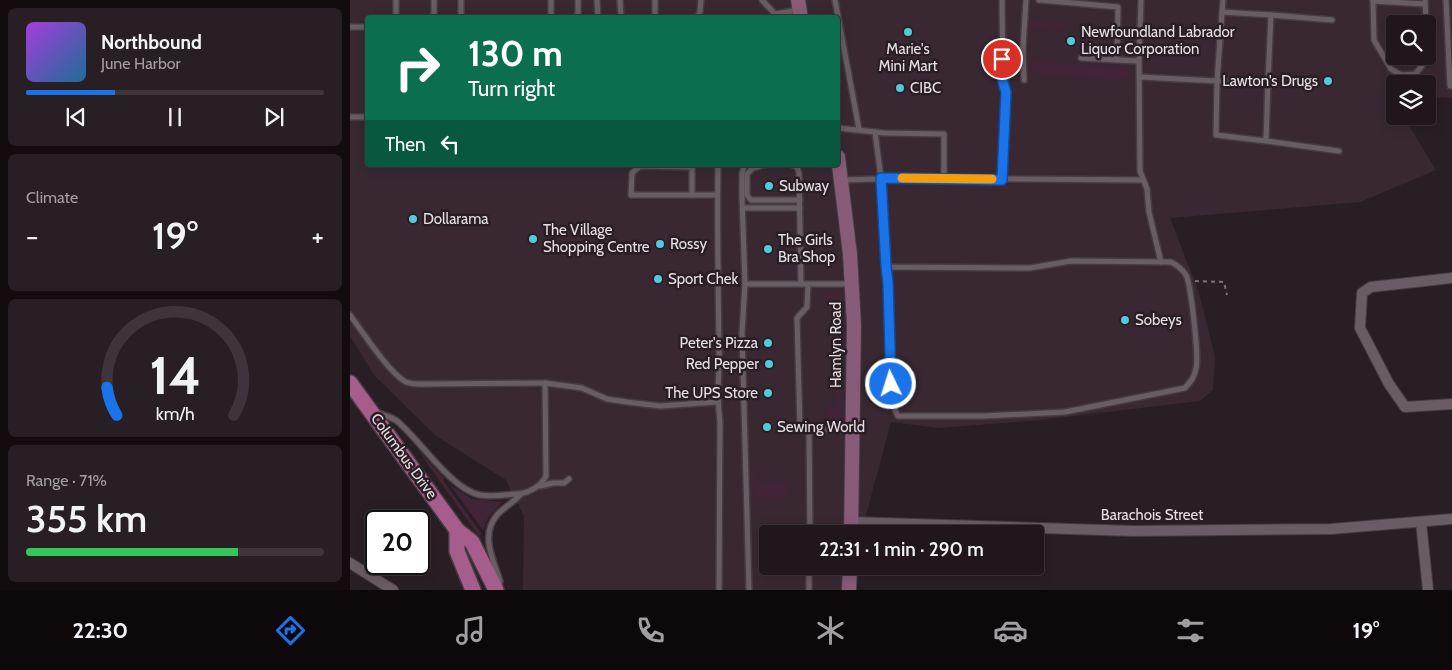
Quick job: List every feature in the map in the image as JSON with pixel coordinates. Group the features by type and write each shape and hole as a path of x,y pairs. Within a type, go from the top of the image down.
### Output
{"main road":[{"name":"Columbus Drive","path":"350,383 457,530 472,542 497,590"},
{"path":"457,530 457,551 472,590"}],"street":[{"name":"Hamlyn Road","path":"839,167 850,254 854,325 851,525"},
{"path":"1452,278 1371,287 1362,293 1360,328 1389,384 1405,407 1452,404"},
{"name":"Barachois Street","path":"1044,531 1134,532 1331,529 1452,519"},
{"path":"1421,522 1428,590"},
{"path":"350,563 393,590"},
{"path":"849,590 850,575"}],"lane":[{"path":"396,0 396,15"},
{"path":"434,0 434,15"},
{"path":"461,15 462,0"},
{"path":"551,0 551,15"},
{"path":"578,0 578,15"},
{"path":"597,0 598,15"},
{"path":"620,0 621,15"},
{"path":"655,0 655,15"},
{"path":"698,15 701,0"},
{"path":"762,0 775,14 800,9"},
{"path":"835,0 838,15"},
{"path":"1002,0 1002,59 1003,82 1006,92 1002,180"},
{"path":"1024,80 1023,48 1026,0"},
{"path":"1038,0 1118,7 1117,60"},
{"path":"1141,0 1140,171 1147,189 1149,212 1160,262"},
{"path":"1223,0 1217,81 1216,136 1339,151"},
{"path":"1446,0 1450,86 1452,86"},
{"path":"1386,60 1374,40 1373,1 1424,2 1425,15"},
{"path":"1222,12 1332,20"},
{"path":"1266,141 1271,15"},
{"path":"350,27 365,27"},
{"path":"840,27 859,129"},
{"path":"1002,59 1023,48"},
{"path":"1081,58 1140,61"},
{"path":"1389,65 1391,69 1401,75 1415,74 1422,65"},
{"path":"1140,77 1217,81 1268,81"},
{"path":"350,117 365,117"},
{"path":"840,128 875,132 944,134 944,178"},
{"path":"875,132 881,178 886,266 888,283 890,365 894,410 898,416 983,416 1065,412 1185,388 1191,382 1197,365 1188,281 1181,269 1171,262 1071,261 1030,268 886,266"},
{"path":"639,167 632,173 631,195 717,195"},
{"path":"692,167 692,195"},
{"path":"718,167 719,590"},
{"path":"744,167 742,174 745,284 742,333 750,590"},
{"path":"757,167 747,174 747,195 751,200 800,200"},
{"path":"797,167 799,173 804,284 808,308 797,318 800,429 852,430"},
{"path":"841,180 944,178 1142,180"},
{"path":"743,208 800,208"},
{"path":"745,284 852,284"},
{"path":"350,315 393,370 407,382 422,384 545,383 575,386 612,400 660,406 718,402"},
{"path":"537,487 546,476 545,383"},
{"path":"371,410 396,420 464,488 479,495 521,494 537,487 553,483 564,483 569,479"},
{"path":"810,429 810,525"},
{"path":"497,590 500,581 488,543 488,534 491,524 497,515 513,503 521,494"},
{"path":"809,575 809,590"}],"path":[{"path":"1188,281 1224,282 1227,295"}],"shaded area":[{"path":"350,0 1452,0 1452,98 1436,97 1436,75 1386,75 1386,125 1408,125 1436,170 1360,202 1170,218 1198,290 1215,357 1213,390 1200,401 1040,420 939,428 891,422 863,525 759,525 759,575 850,575 846,590 523,590 524,516 506,480 436,436 374,375 350,336"},
{"path":"1035,21 1047,22 1046,29 1033,29 1031,61 1126,68 1129,74 1126,78 1119,80 1030,74 1031,24"},
{"path":"1050,22 1102,25 1063,25 1062,30 1049,30"},
{"path":"831,291 835,292 839,297 841,305 841,418 837,421 828,420 827,409 828,406 836,406 835,311 826,310 826,296"},
{"path":"417,449 444,478 443,480 482,535 478,535"},
{"path":"751,473 754,473 755,482 786,482 786,495 783,498 754,497 754,487 750,484"},
{"path":"450,485 472,499 502,502 488,518 483,530"}],"slow traffic":[{"path":"902,178 992,179"}],"place":[{"name":"Marie's Mini Mart","path":"908,32"},
{"name":"Newfoundland Labrador Liquor Corporation","path":"1071,41"},
{"name":"Lawton's Drugs","path":"1328,81"},
{"name":"CIBC","path":"900,88"},
{"name":"Subway","path":"769,186"},
{"name":"Dollarama","path":"413,219"},
{"name":"The Village Shopping Centre","path":"533,239"},
{"name":"Rossy","path":"660,244"},
{"name":"The Girls Bra Shop","path":"768,249"},
{"name":"Sport Chek","path":"658,279"},
{"name":"Sobeys","path":"1125,320"},
{"name":"Peter's Pizza","path":"768,343"},
{"name":"Red Pepper","path":"769,364"},
{"name":"The UPS Store","path":"768,393"},
{"name":"Sewing World","path":"767,427"}],"route":[{"path":"891,384 888,283 881,178 1002,180 1006,92 1003,82 1002,59"}]}
